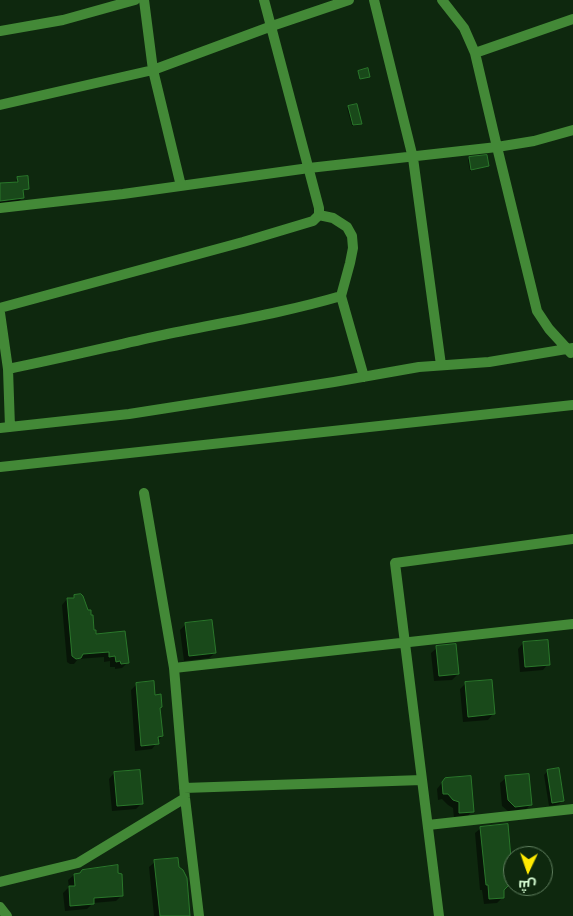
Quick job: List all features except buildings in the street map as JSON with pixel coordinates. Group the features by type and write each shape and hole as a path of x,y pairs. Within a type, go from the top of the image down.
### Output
{"street":[{"path":"0,31 63,20 135,0"},
{"path":"144,0 153,70 181,186"},
{"path":"0,308 313,221 318,215 319,208 264,0"},
{"path":"0,105 153,70 349,0"},
{"path":"374,0 413,158 441,365"},
{"path":"442,0 464,28 475,53 496,147 537,310 549,329 571,351"},
{"path":"475,53 573,19"},
{"path":"0,208 309,168 413,158 496,147 534,141 573,130"},
{"path":"318,215 333,218 347,227 352,236 350,263 340,296 364,377"},
{"path":"8,369 158,336 295,309 340,296"},
{"path":"0,312 8,369 5,427 129,414 419,367 489,362 571,351"},
{"path":"0,467 573,405"},
{"path":"144,493 174,668 184,793 199,916"},
{"path":"439,916 395,563 573,539"},
{"path":"174,668 573,624"},
{"path":"0,882 78,863 184,793 422,780"},
{"path":"428,825 573,809"},
{"path":"0,906 7,916"}]}
